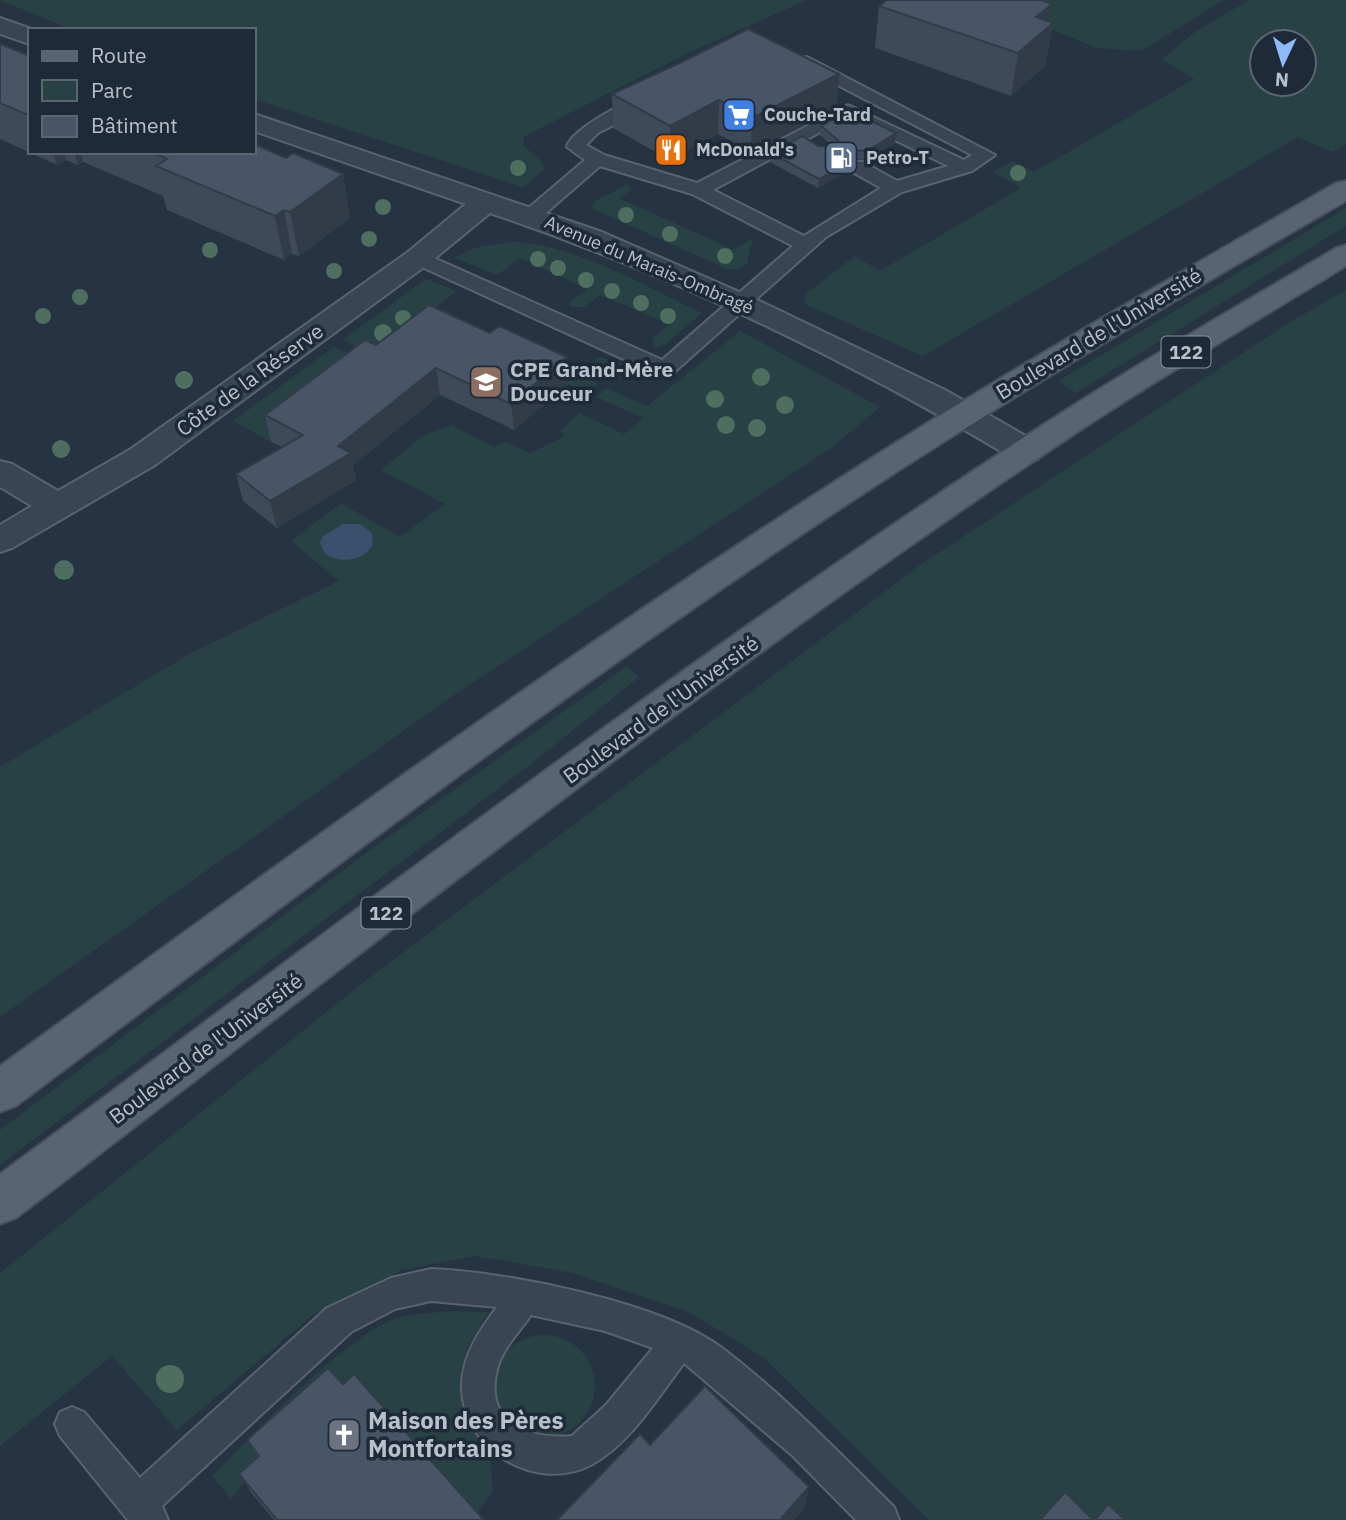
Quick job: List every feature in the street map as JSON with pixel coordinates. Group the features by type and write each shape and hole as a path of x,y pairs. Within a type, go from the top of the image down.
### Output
{"main road":[{"name":"Boulevard de l'Université","path":"0,1091 675,604 965,413 1346,189"},
{"name":"Boulevard de l'Université","path":"0,1202 626,734 1026,451 1346,254"}],"street":[{"path":"0,24 28,36"},
{"name":"Avenue du Marais-Ombragé","path":"256,123 532,215 592,238 742,304 965,413 1026,451"},
{"name":"Côte de la Réserve","path":"0,540 143,457 418,258 487,201"},
{"path":"0,472 59,507"}],"lane":[{"path":"788,52 986,155"},
{"path":"664,93 582,136 576,147 584,155 699,190 806,244"},
{"path":"699,190 810,140 848,110 965,167"},
{"path":"418,258 664,369 742,304 818,233 895,188 965,167 986,155"},
{"path":"532,215 597,159"},
{"path":"856,166 895,188"},
{"path":"72,1423 144,1512 339,1320 391,1294 431,1285 478,1287 605,1315 680,1341 709,1359 777,1418 881,1520"},
{"path":"523,1298 481,1363 479,1394 488,1423 510,1447 534,1455 577,1453 602,1434 680,1341"}],"green space":[{"path":"0,0 807,0 686,54 525,136 523,145 543,163 544,170 523,187 256,100 256,28 68,28"},
{"path":"982,0 1224,0 1141,51 1096,48"},
{"path":"1249,0 1346,0 1346,144 1332,152 1298,137 923,356 807,305 804,299 807,293 855,256 880,271 1021,188 993,172 1012,161 1034,172 1194,79 1162,59 1195,32"},
{"path":"628,184 632,189 619,198 734,250 753,238 747,264 739,269 727,269 591,208 595,201"},
{"path":"1346,208 1346,226 1076,393 1058,381"},
{"path":"514,241 539,245 587,259 702,313 666,344 657,347 653,345 653,338 669,324 600,295 584,307 570,307 569,303 587,289 520,258 497,275 454,258 474,248"},
{"path":"426,279 457,291 381,349 362,350 343,340"},
{"path":"1346,290 1346,1520 929,1520 764,1358 689,1312 573,1273 475,1256 402,1270 313,1315 177,1430 112,1356 0,1446 0,1273 364,982 923,563 1290,322"},
{"path":"740,331 880,407 834,446 457,693 0,1017 0,767 191,653 339,581 291,541 341,503 400,537 445,504 381,470 424,435 452,425 494,447 506,442 530,453 565,436 560,431 579,413 624,434 643,418 596,397 606,388 647,406"},
{"path":"334,347 366,362 365,370 271,442 233,421"},
{"path":"519,347 577,374 598,358 605,358 609,362 590,380 598,384 588,393 561,381"},
{"path":"627,666 639,677 531,764 0,1165 0,1130 366,853"},
{"path":"455,1311 488,1312 468,1347 461,1370 464,1402 490,1451 493,1491 472,1519 260,1462 231,1499 212,1476 302,1386 356,1342 380,1326 401,1317"},
{"path":"544,1335 563,1339 580,1350 591,1367 595,1386 591,1405 580,1422 563,1433 544,1437 525,1433 508,1422 497,1405 493,1386 497,1367 508,1350 525,1339"}],"water":[{"path":"343,524 360,524 372,533 373,545 363,555 345,560 325,554 320,543 322,537"}],"building":[{"path":"887,0 1041,0 1052,4 1036,17 1053,23 1018,53 879,6"},
{"path":"748,29 839,74 752,118 719,100 670,126 612,94 684,61"},
{"path":"0,44 28,55 28,115 0,103"},
{"path":"849,110 896,133 867,151 850,150 846,155 848,162 819,179 771,153 802,136 818,146 834,147 838,140 821,126"},
{"path":"256,145 286,158 293,153 343,174 290,212 284,210 275,216 156,166 167,159 156,154 256,154"},
{"path":"429,305 490,333 499,326 567,357 511,404 436,368 338,446 351,453 270,501 236,474 303,435 265,415 365,340 376,345"},
{"name":"Maison des Pères Montfortains","path":"328,1368 343,1384 354,1374 484,1520 277,1520 239,1474 259,1456 247,1440"},
{"name":"Maison des Pères Montfortains","path":"705,1386 809,1487 780,1520 557,1520 640,1434 650,1445"},
{"path":"1065,1492 1093,1520 1040,1520"},
{"path":"1108,1504 1125,1520 1095,1520"}],"place":[{"name":"Couche-Tard","path":"739,115"},
{"name":"McDonald's","path":"671,150"},
{"name":"Petro-T","path":"841,158"},
{"name":"CPE Grand-Mère Douceur","path":"486,382"},
{"name":"Maison des Pères Montfortains","path":"344,1435"}]}
